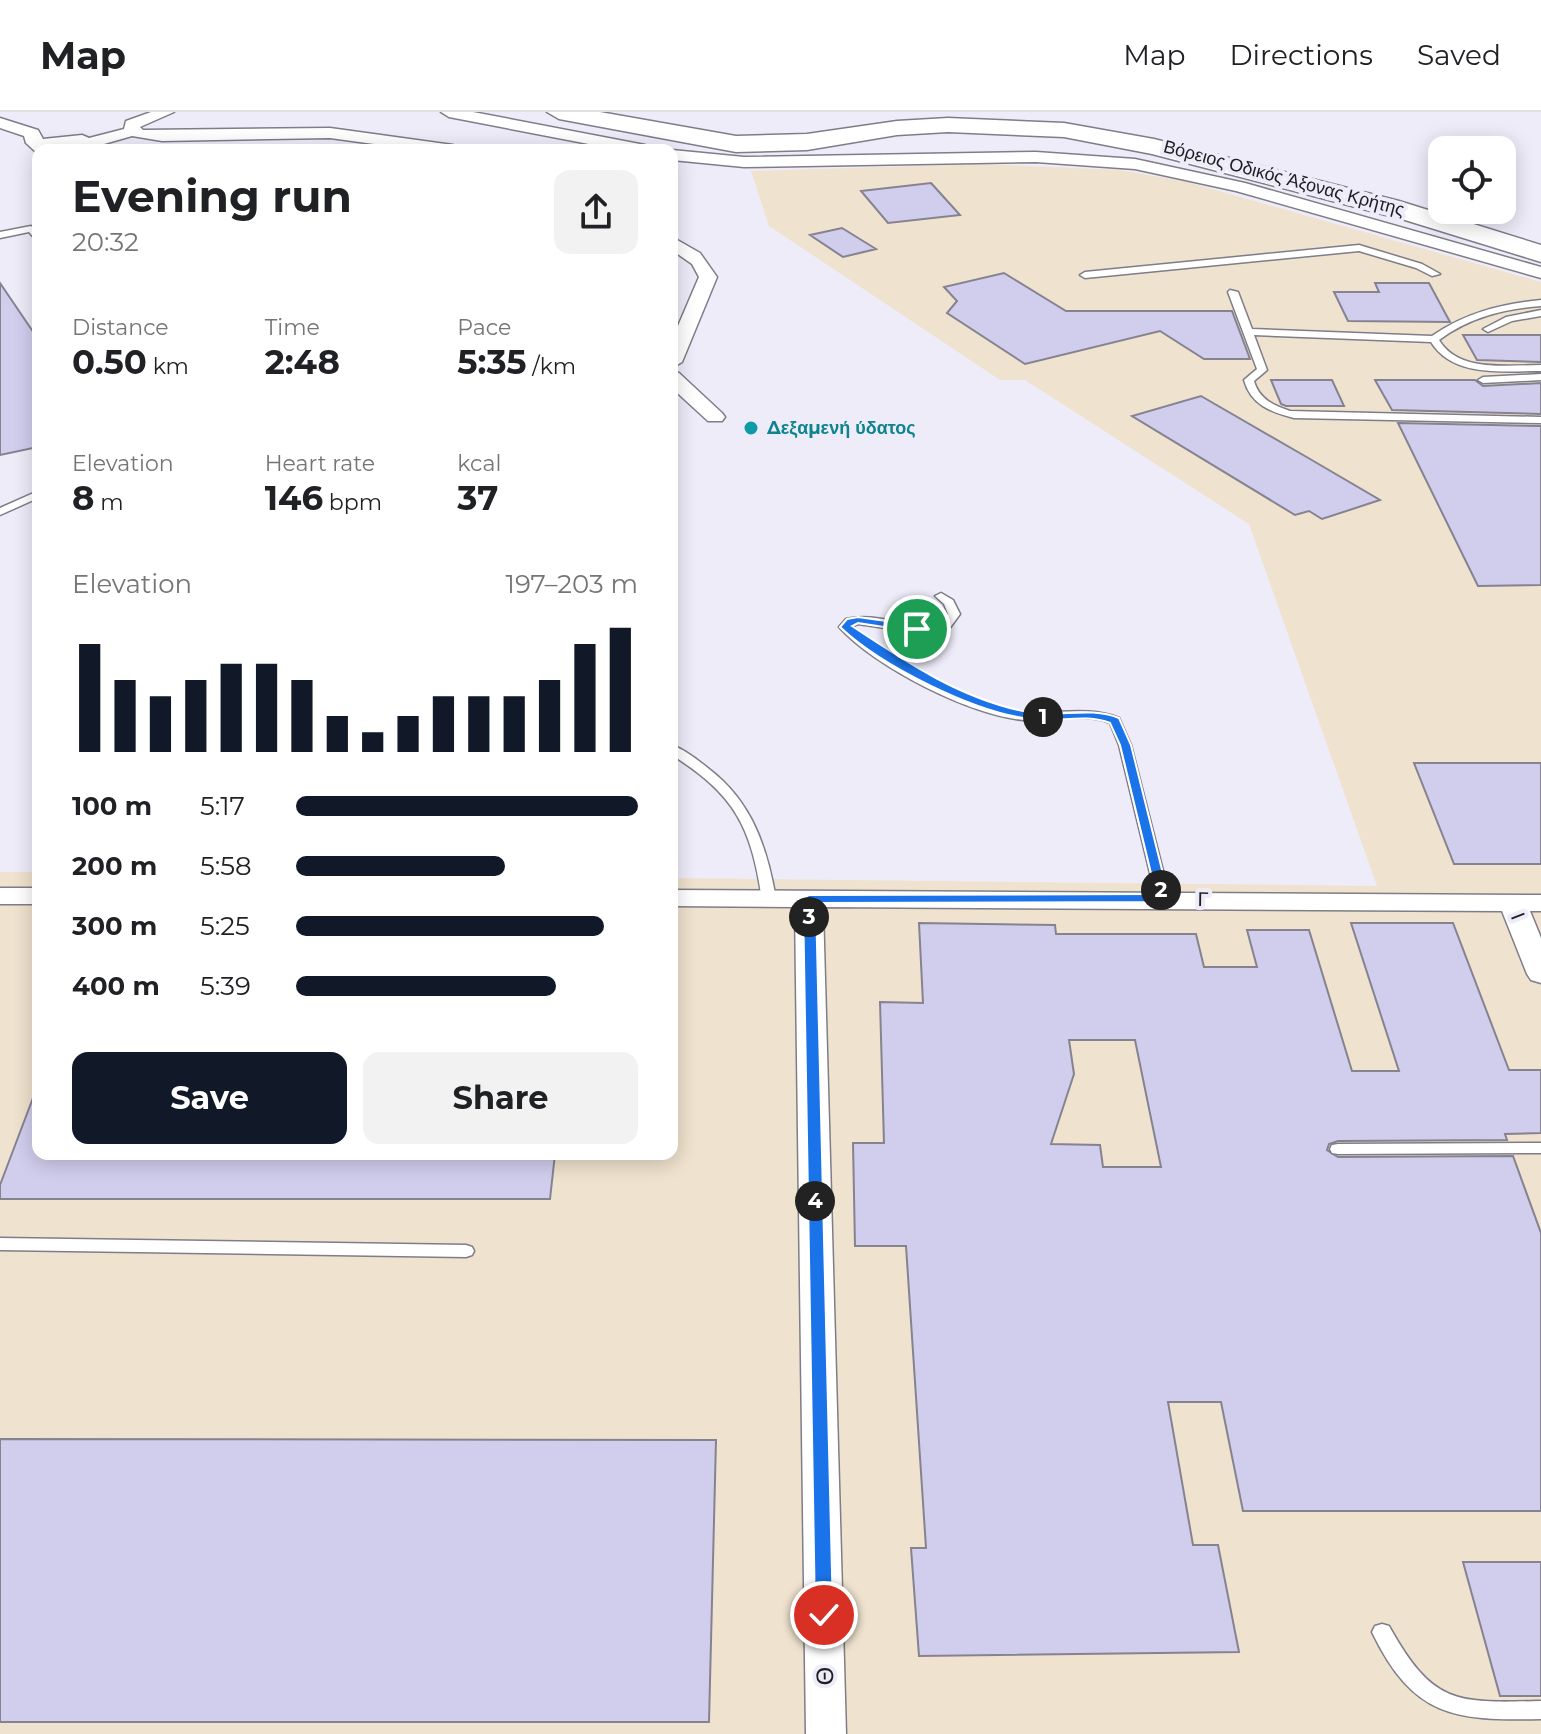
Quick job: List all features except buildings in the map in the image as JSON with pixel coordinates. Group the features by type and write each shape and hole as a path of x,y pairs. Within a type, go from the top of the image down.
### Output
{"highway":[{"path":"559,112 736,144 770,145 948,125 1064,130 1154,147 1428,210"},
{"path":"838,136 862,126 872,112"},
{"name":"Βόρειος Οδικός Άξονας Κρήτης","path":"1024,112 1428,210"},
{"name":"Βόρειος Οδικός Άξονας Κρήτης","path":"1080,112 1292,164 1428,209"},
{"name":"Βόρειος Οδικός Άξονας Κρήτης","path":"1466,224 1541,254"},
{"name":"Βόρειος Οδικός Άξονας Κρήτης","path":"1482,224 1541,240"}],"street":[{"path":"133,131 134,121 166,112"},
{"path":"449,112 614,144"},
{"path":"0,123 25,128 32,133 32,140 37,144"},
{"path":"86,144 133,131 176,136 330,133 410,144"},
{"path":"64,144 103,139"},
{"path":"678,156 744,162 1036,157 1135,164 1210,179 1541,273"},
{"path":"678,246 704,267 708,277 678,348"},
{"path":"678,383 715,417"},
{"path":"0,896 32,896"},
{"name":"Γ","path":"678,898 1163,898 1527,903"},
{"name":"Θ","path":"809,899 826,1734"},
{"name":"Ι","path":"1527,903 1541,974"}],"lane":[{"path":"0,235 32,230"},
{"path":"1085,275 1359,248 1435,274"},
{"path":"1233,292 1262,370 1249,380 1250,390 1268,408 1294,415 1541,420"},
{"path":"1249,332 1434,339 1447,329 1489,311 1541,303"},
{"path":"1488,329 1509,319 1541,313"},
{"path":"1434,339 1446,358 1480,366 1541,368"},
{"path":"1483,380 1541,377"},
{"path":"0,512 32,497"},
{"path":"941,596 953,608 954,614 952,622 945,627 926,630 858,620 850,621 845,627 911,671 982,705 1015,715 1099,715 1115,721 1125,745 1163,898"},
{"path":"678,753 720,783 747,818 763,856 769,899"},
{"path":"1338,1149 1541,1148"},
{"path":"0,1244 466,1251"},
{"path":"1382,1632 1396,1660 1431,1698 1469,1711 1541,1710"}],"shaded area":[{"path":"982,164 1119,170 1184,181 1541,282 1541,1734 0,1734 0,872 32,872 32,1160 678,1160 678,878 1377,886 1249,524 1025,380 1000,380 769,226 751,171"}],"place":[{"name":"Δεξαμενή ύδατος","path":"751,428"}],"route":[{"path":"824,1615 809,899 1163,898 1125,745 1115,721 1099,715 1015,715 992,708 911,671 845,627 850,621 858,620 917,629"}]}
